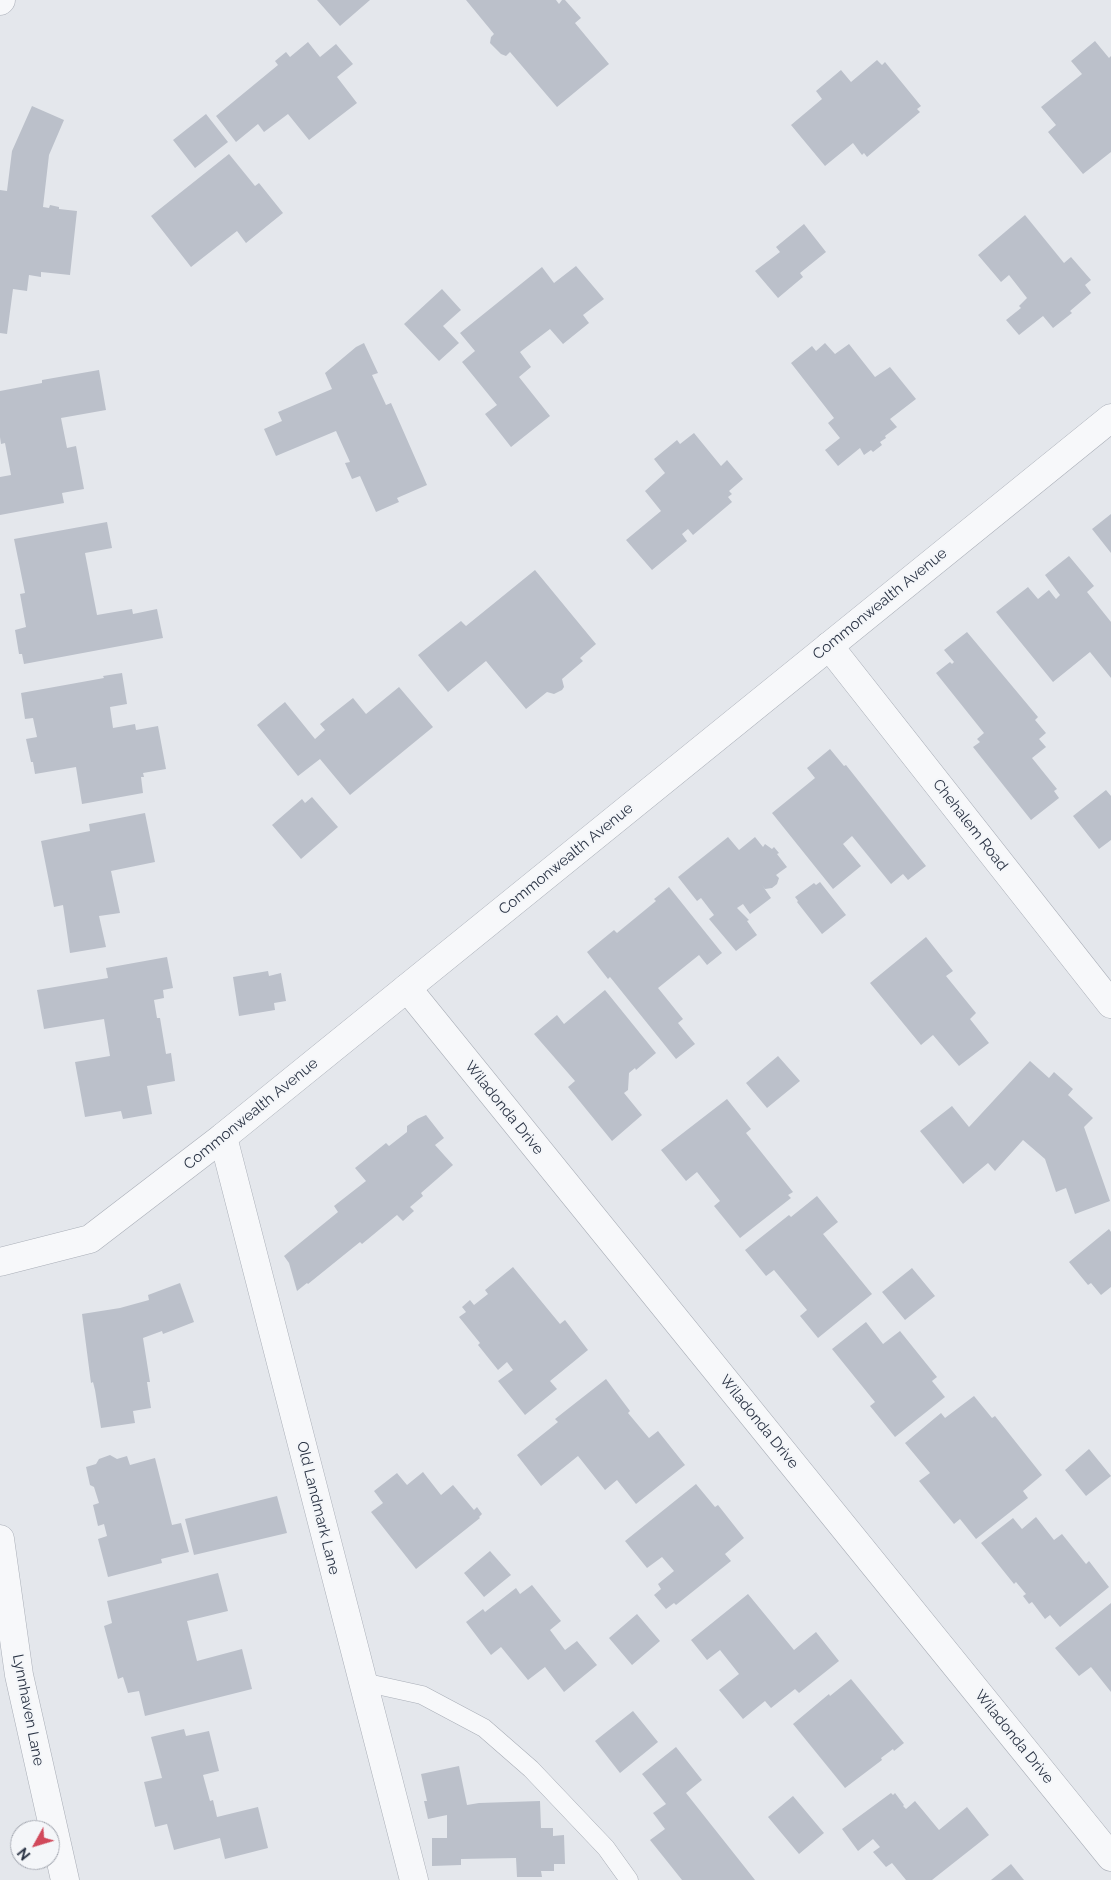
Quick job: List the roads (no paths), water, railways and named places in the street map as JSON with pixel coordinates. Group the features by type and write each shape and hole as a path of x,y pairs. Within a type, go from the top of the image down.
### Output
{"street":[{"name":"Commonwealth Avenue","path":"0,1262 90,1239 223,1137 1111,418"},
{"name":"Chehalem Road","path":"828,646 1111,1004"},
{"name":"Wiladonda Drive","path":"407,988 1111,1857"},
{"name":"Old Landmark Lane","path":"223,1137 414,1880"},
{"name":"Lynnhaven Lane","path":"0,1539 19,1676 65,1880"}],"lane":[{"path":"363,1682 422,1695 484,1728 538,1776 606,1848 629,1880"}]}
